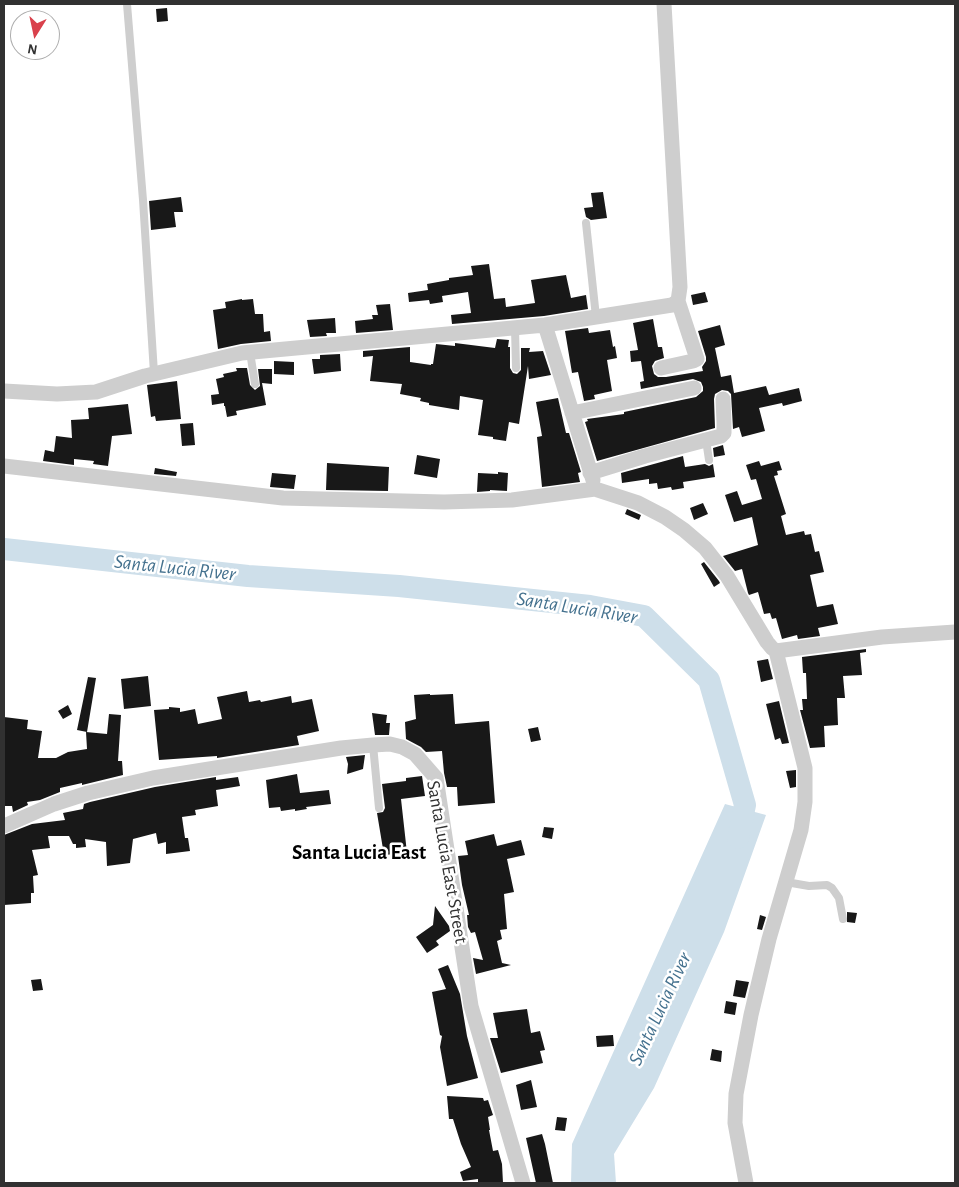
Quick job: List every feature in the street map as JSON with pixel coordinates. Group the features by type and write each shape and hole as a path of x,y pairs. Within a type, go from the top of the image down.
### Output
{"street":[{"path":"661,368 693,362 697,359 678,301 680,287 664,4"},
{"path":"4,391 57,394 96,392 154,373 250,352 545,325 666,306 678,301"},
{"path":"545,325 595,489"},
{"path":"572,413 694,388"},
{"path":"590,473 645,456 722,436 724,433 723,399"},
{"path":"4,466 284,498 444,502 502,501 595,489 638,503 665,517 705,548 727,576 767,642 776,651 801,749 805,774 804,818 769,939 751,1015 736,1094 736,1129 746,1183"},
{"path":"776,651 882,637 955,632"},
{"name":"Santa Lucia East Street","path":"4,826 54,804 107,788 153,778 332,750 390,744 402,747 415,754 436,778 471,1006 523,1183"}],"lane":[{"path":"127,4 143,200 154,373"},
{"path":"586,223 596,317"},
{"path":"515,328 516,368"},
{"path":"250,352 255,384"},
{"path":"706,440 709,460"},
{"path":"373,746 379,808"},
{"path":"786,882 809,886 827,885 832,888 839,898 843,919"}],"water":[{"path":"725,804 766,815 724,932 654,1088 614,1154 616,1183 571,1183 572,1144"}],"building":[{"path":"167,8 168,21 157,22 156,9"},
{"path":"603,192 607,218 591,220 586,217 584,208 593,207 591,193"},
{"path":"181,197 183,212 174,212 176,227 151,230 149,201"},
{"path":"489,264 494,299 505,298 506,307 535,303 531,280 566,275 571,298 586,295 588,309 544,316 452,324 451,315 471,313 468,292 442,296 443,302 430,304 429,300 409,302 408,293 428,290 427,284 449,280 449,278 473,275 471,266"},
{"path":"705,292 708,302 693,305 691,295"},
{"path":"253,299 255,314 263,314 264,332 270,331 271,341 241,344 218,349 213,310 226,308 225,302"},
{"path":"390,304 393,330 356,333 355,321 373,319 372,315 378,315 376,305"},
{"path":"335,318 336,333 326,333 327,336 310,337 307,320"},
{"path":"653,319 658,347 662,347 664,358 655,361 652,366 654,374 658,377 703,371 702,367 706,357 698,331 720,325 725,345 715,348 721,377 731,375 734,393 766,386 769,395 799,388 802,401 783,406 782,403 759,408 765,431 742,437 739,427 733,429 731,394 728,391 722,390 715,394 714,399 715,428 597,461 585,422 588,421 587,419 624,414 624,412 696,397 703,391 701,382 693,379 641,389 640,382 644,381 641,361 631,362 630,351 638,350 633,323"},
{"path":"588,328 589,333 610,330 617,358 607,360 612,391 594,395 595,399 584,401 578,372 572,373 565,331"},
{"path":"497,339 509,340 510,368 513,373 517,374 521,370 521,348 530,348 529,352 543,351 551,375 529,379 528,366 519,424 509,422 506,441 478,435 483,400 460,396 459,410 429,405 429,403 420,401 421,398 400,394 402,384 370,381 373,356 363,357 363,351 410,347 410,362 431,365 433,364 436,344 455,346 455,343 495,348"},
{"path":"340,354 341,371 314,374 312,359 320,359 320,355"},
{"path":"274,361 294,362 294,375 274,374"},
{"path":"236,368 247,368 250,385 255,390 260,386 258,369 272,369 272,384 262,383 266,405 236,411 237,415 227,417 224,403 212,405 211,395 219,394 216,379 224,377 223,374 237,371"},
{"path":"177,381 181,419 156,421 155,416 151,417 147,385"},
{"path":"558,398 566,433 569,433 581,472 578,473 580,482 542,487 537,437 542,436 536,402"},
{"path":"128,404 132,434 112,436 108,466 93,464 94,461 74,459 74,465 43,461 45,450 54,452 56,436 72,438 71,420 89,419 88,408"},
{"path":"193,423 195,445 182,446 180,424"},
{"path":"723,445 725,455 714,457 713,448"},
{"path":"417,455 440,459 437,478 414,474"},
{"path":"683,456 685,467 705,464 709,466 713,464 715,477 683,482 684,488 672,490 671,487 658,489 657,483 649,484 649,479 622,483 621,473"},
{"path":"759,461 761,466 779,461 782,470 777,471 778,475 774,476 786,514 781,516 786,535 804,531 805,535 811,534 815,552 819,551 824,572 810,575 817,607 833,604 838,624 818,628 820,636 798,639 797,635 782,639 776,618 772,619 770,613 764,614 758,592 749,595 742,569 735,571 723,556 758,545 752,517 734,522 725,495 737,491 742,505 762,499 756,479 751,480 746,465"},
{"path":"327,463 389,467 388,491 326,490"},
{"path":"155,468 177,472 176,476 154,474"},
{"path":"498,472 508,473 507,491 490,490 477,492 478,473 498,474"},
{"path":"272,473 296,475 294,489 270,487"},
{"path":"703,503 708,514 694,520 690,508"},
{"path":"627,509 641,515 639,520 625,514"},
{"path":"704,562 720,583 714,587 701,564"},
{"path":"866,649 866,652 860,653 862,675 843,676 845,698 837,698 838,725 824,726 825,747 810,748 800,710 803,710 802,699 807,699 806,673 803,673 802,657"},
{"path":"768,659 773,679 761,682 757,661"},
{"path":"148,676 151,706 124,709 121,679"},
{"path":"88,677 96,678 87,732 77,730"},
{"path":"247,691 249,702 260,700 261,702 291,696 292,703 312,699 319,731 297,736 299,745 217,758 217,756 159,760 154,710 169,709 169,707 180,708 180,712 195,709 198,724 222,719 217,697"},
{"path":"453,694 455,724 489,721 495,803 458,806 457,787 447,787 442,751 426,752 406,739 405,722 416,719 414,695"},
{"path":"779,701 789,743 782,744 780,738 775,740 766,704"},
{"path":"68,705 72,714 63,719 58,711"},
{"path":"372,713 387,715 386,723 390,723 389,735 375,735"},
{"path":"109,714 121,715 118,761 122,761 123,775 82,785 82,783 60,788 60,792 40,800 27,802 28,805 13,812 12,806 4,806 4,717 28,720 27,729 42,731 38,758 56,758 68,752 87,749 86,732 107,734"},
{"path":"538,727 541,740 531,742 528,729"},
{"path":"365,755 363,769 347,774 348,764 346,757"},
{"path":"796,770 796,787 790,788 786,771"},
{"path":"297,774 300,793 329,790 331,804 306,807 307,809 295,811 295,809 281,811 280,807 269,808 266,780"},
{"path":"422,776 425,796 401,799 407,853 384,855 377,813 383,812 385,808 382,784 406,781 406,778"},
{"path":"216,777 216,780 238,777 240,786 216,790 218,806 195,810 196,815 182,817 185,838 188,838 190,851 166,854 166,842 158,844 156,833 133,839 130,863 107,866 106,842 85,839 86,847 76,848 76,844 73,844 69,836 48,836 50,848 32,850 38,875 33,876 34,893 31,893 31,903 4,905 4,835 32,824 65,820 63,813 83,809 84,804 90,802 155,787"},
{"path":"544,827 554,828 552,839 542,837"},
{"path":"494,834 497,846 521,840 525,855 507,859 514,892 504,894 507,929 500,930 502,939 497,941 502,963 511,965 476,974 473,958 483,960 475,932 471,933 468,927 467,915 469,915 458,856 468,855 465,841"},
{"path":"435,906 449,926 450,931 436,941 439,945 427,953 416,937 433,925"},
{"path":"847,912 857,913 855,923 847,922"},
{"path":"760,915 766,917 762,930 757,929"},
{"path":"448,965 460,994 467,1036 478,1078 447,1086 440,1047 442,1036 440,1035 432,992 446,989 438,969"},
{"path":"41,979 43,990 33,991 31,980"},
{"path":"736,980 749,982 745,998 733,996"},
{"path":"726,1001 737,1003 735,1015 724,1013"},
{"path":"527,1009 531,1033 540,1031 545,1050 540,1051 543,1063 501,1073 490,1038 498,1038 493,1013"},
{"path":"613,1035 614,1046 597,1047 596,1036"},
{"path":"712,1049 722,1051 721,1062 710,1060"},
{"path":"531,1080 537,1107 521,1110 516,1085"},
{"path":"447,1096 483,1098 484,1101 488,1100 493,1115 488,1117 489,1130 493,1151 498,1150 502,1164 503,1183 478,1183 478,1179 463,1181 460,1172 471,1167 453,1119 449,1119"},
{"path":"557,1117 567,1118 565,1131 555,1130"},
{"path":"542,1134 553,1183 536,1183 526,1138"}],"waterway":[{"name":"Santa Lucia River","path":"4,549 248,576 399,586 590,606 644,616 709,680 745,805 738,838"}],"district":[{"name":"Santa Lucia East","path":"359,853"}]}
